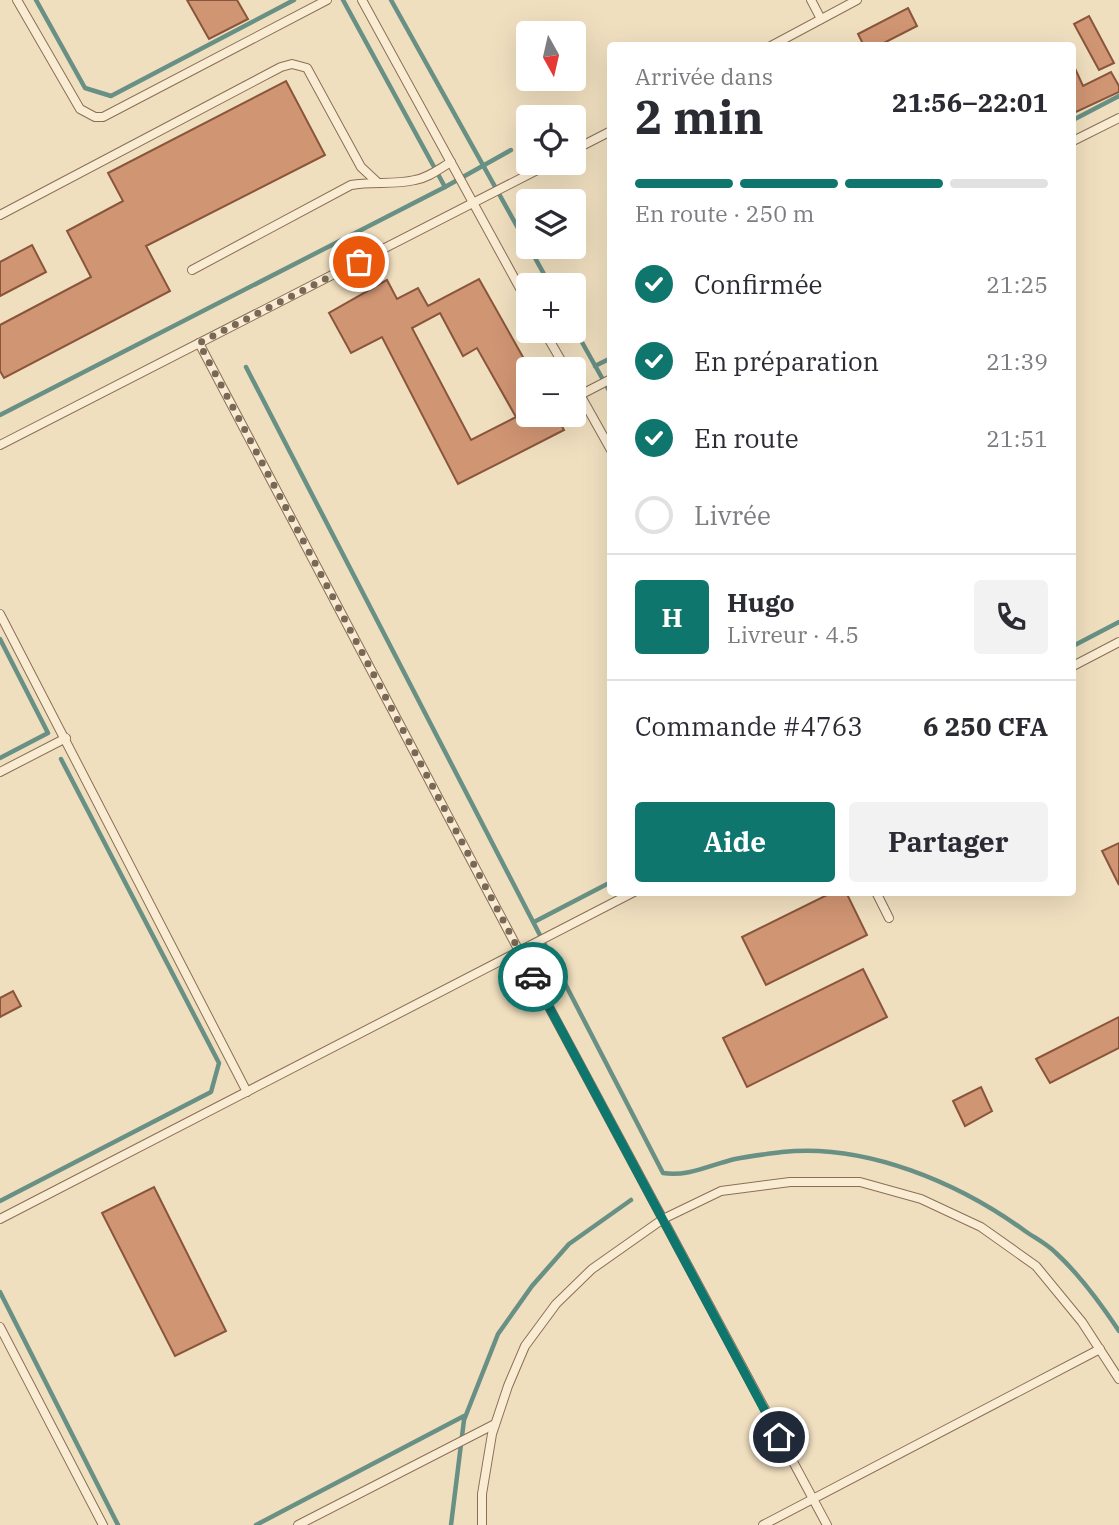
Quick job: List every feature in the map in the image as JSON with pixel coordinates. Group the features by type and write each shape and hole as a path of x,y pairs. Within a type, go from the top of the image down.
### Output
{"lane":[{"path":"17,0 80,109 95,117 103,117 327,0"},
{"path":"362,0 516,281"},
{"path":"811,0 821,19"},
{"path":"778,42 857,0"},
{"path":"0,215 281,67 292,64 307,68 361,167 377,182"},
{"path":"1076,140 1119,118"},
{"path":"586,144 607,133"},
{"path":"192,270 351,185 413,181 426,177 451,162"},
{"path":"0,445 528,175"},
{"path":"199,343 519,951 827,1525"},
{"path":"586,392 607,381"},
{"path":"586,406 607,443"},
{"path":"0,614 247,1092"},
{"path":"1076,664 1119,642"},
{"path":"0,772 66,738"},
{"path":"0,1219 626,896"},
{"path":"878,896 889,918"},
{"path":"482,1525 482,1494 495,1424 525,1346 556,1304 592,1269 663,1219 721,1191 790,1182 860,1182 921,1199 981,1227 1036,1266 1082,1322 1119,1379"},
{"path":"0,1327 103,1525"},
{"path":"763,1525 1100,1349"},
{"path":"298,1525 495,1424"}],"building":[{"path":"187,0 237,0 248,19 209,39"},
{"path":"908,8 917,26 886,42 862,42 858,34"},
{"path":"1089,16 1114,63 1099,70 1074,24"},
{"path":"1076,71 1083,86 1111,72 1119,86 1119,92 1076,112"},
{"path":"286,81 325,155 146,246 170,291 4,378 0,371 0,325 91,277 67,231 123,201 108,173"},
{"path":"32,245 46,272 0,296 0,262"},
{"path":"479,279 523,357 516,357 516,417 516,427 562,427 564,430 458,484 382,337 351,353 329,313 387,280 397,299 418,288 428,306","holes":["440,313 463,356 477,348 516,417 471,440 412,328"]},
{"path":"1119,843 1119,885 1102,851"},
{"path":"825,896 848,896 867,935 766,985 742,937"},
{"path":"863,969 887,1017 747,1087 723,1038"},
{"path":"13,991 21,1006 0,1017 0,998"},
{"path":"1119,1017 1119,1048 1050,1083 1036,1059"},
{"path":"981,1087 992,1111 965,1126 953,1101"},
{"path":"154,1187 226,1331 175,1356 102,1213"}],"waterway":[{"path":"36,0 85,88 111,96 294,0"},
{"path":"343,0 445,187"},
{"path":"391,0 516,224"},
{"path":"1076,118 1119,96"},
{"path":"0,415 445,187 511,150"},
{"path":"536,259 543,273"},
{"path":"582,343 607,387"},
{"path":"595,366 607,360"},
{"path":"246,367 663,1173 690,1172 753,1156 814,1151 878,1160 910,1170 971,1197 1049,1247 1082,1280 1119,1331"},
{"path":"1076,644 1119,622"},
{"path":"0,639 48,733 0,758"},
{"path":"0,1201 211,1092 219,1063 61,759"},
{"path":"534,922 607,884"},
{"path":"451,1525 464,1420 498,1334 532,1286 569,1244 631,1200"},
{"path":"0,1292 118,1525"},
{"path":"256,1525 464,1416"}],"way so far":[{"path":"359,262 199,343 533,977"}],"route":[{"path":"533,977 779,1437"}]}
